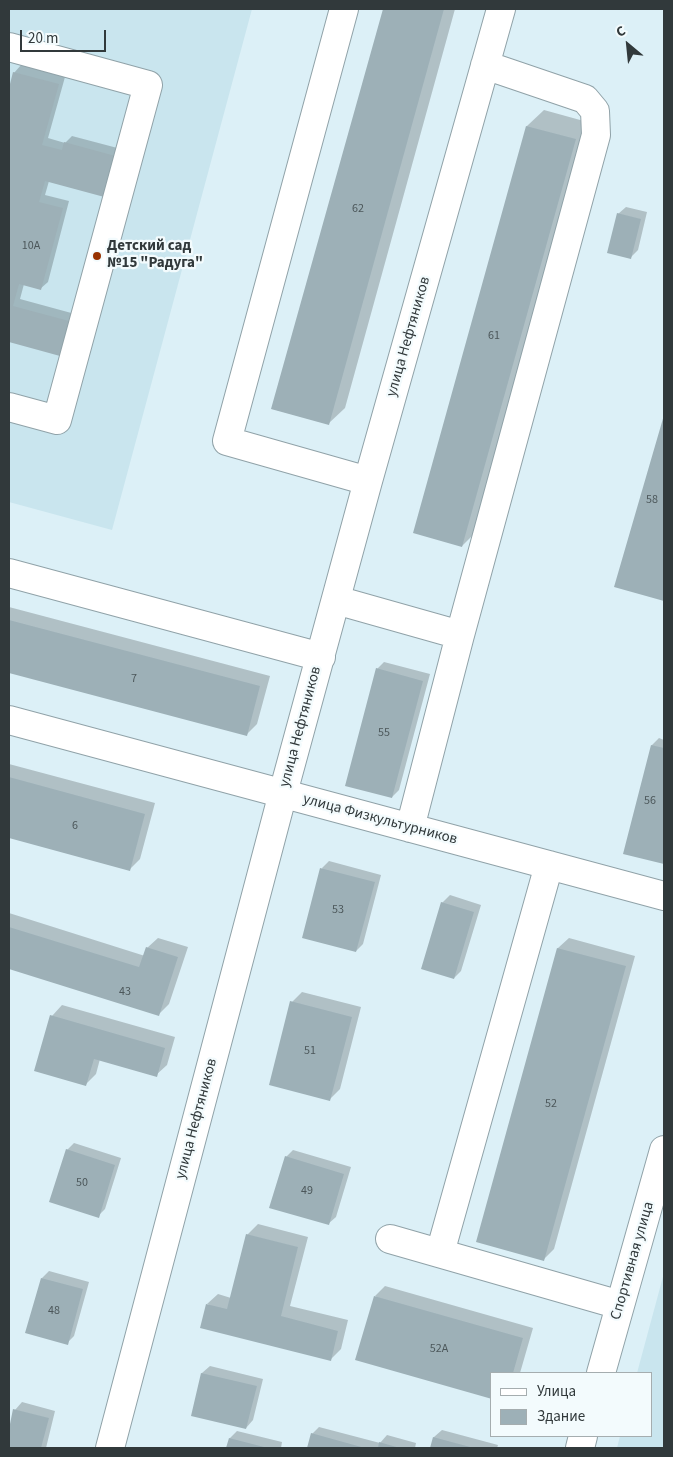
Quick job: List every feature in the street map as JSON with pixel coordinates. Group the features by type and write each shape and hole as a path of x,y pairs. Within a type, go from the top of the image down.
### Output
{"street":[{"path":"344,9 226,441 368,481"},
{"name":"улица Нефтяников","path":"110,1448 368,481 501,9"},
{"path":"9,47 148,85 57,420 9,407"},
{"path":"410,828 460,635 596,135 595,110 585,99 485,65"},
{"path":"9,573 321,657"},
{"path":"336,600 460,635"},
{"name":"улица Физкультурников","path":"9,720 664,896"},
{"path":"440,1253 549,865"},
{"name":"Спортивная улица","path":"601,1372 620,1305 654,1223 664,1150"},
{"path":"390,1239 620,1305"}],"shaded area":[{"name":"Детский сад №15 \"Радуга\"","path":"9,9 252,9 112,530 9,502"},
{"path":"664,1273 664,1448 617,1448 620,1437 653,1437 653,1372 637,1372"}],"building":[{"path":"383,9 444,9 329,425 271,409"},
{"path":"13,72 59,84 42,145 62,150 64,142 119,157 108,198 45,181 39,202 63,208 41,290 19,284 13,306 69,321 60,356 9,342 9,88"},
{"path":"526,126 576,139 462,547 413,533"},
{"path":"617,213 641,219 631,259 607,253"},
{"path":"664,415 664,601 614,587"},
{"path":"9,620 260,686 247,736 9,673"},
{"path":"376,668 423,681 392,798 345,786"},
{"path":"651,745 664,748 664,864 623,854"},
{"path":"9,777 145,814 130,871 9,838"},
{"path":"320,868 375,882 356,952 302,938"},
{"path":"441,902 474,912 454,979 421,969"},
{"path":"9,927 139,967 146,947 178,957 159,1016 9,969"},
{"path":"557,948 626,966 544,1261 476,1242"},
{"path":"290,1001 352,1017 330,1101 269,1085"},
{"path":"50,1015 165,1048 157,1077 94,1059 86,1086 34,1071"},
{"path":"66,1149 115,1165 99,1218 49,1202"},
{"path":"285,1156 344,1174 329,1225 269,1208"},
{"path":"246,1234 298,1247 281,1316 338,1331 331,1361 200,1328 206,1304 227,1309"},
{"path":"41,1278 83,1289 68,1345 25,1333"},
{"path":"374,1296 523,1338 513,1372 490,1372 490,1398 355,1360"},
{"path":"201,1373 257,1386 246,1429 191,1416"},
{"path":"13,1409 49,1418 41,1448 9,1448 9,1429"},
{"path":"311,1433 365,1448 307,1448"},
{"path":"433,1437 474,1448 430,1448"},
{"path":"229,1438 268,1448 226,1448"},
{"path":"379,1442 400,1448 378,1448"}],"place":[{"name":"Детский сад №15 \"Радуга\"","path":"97,256"}]}
